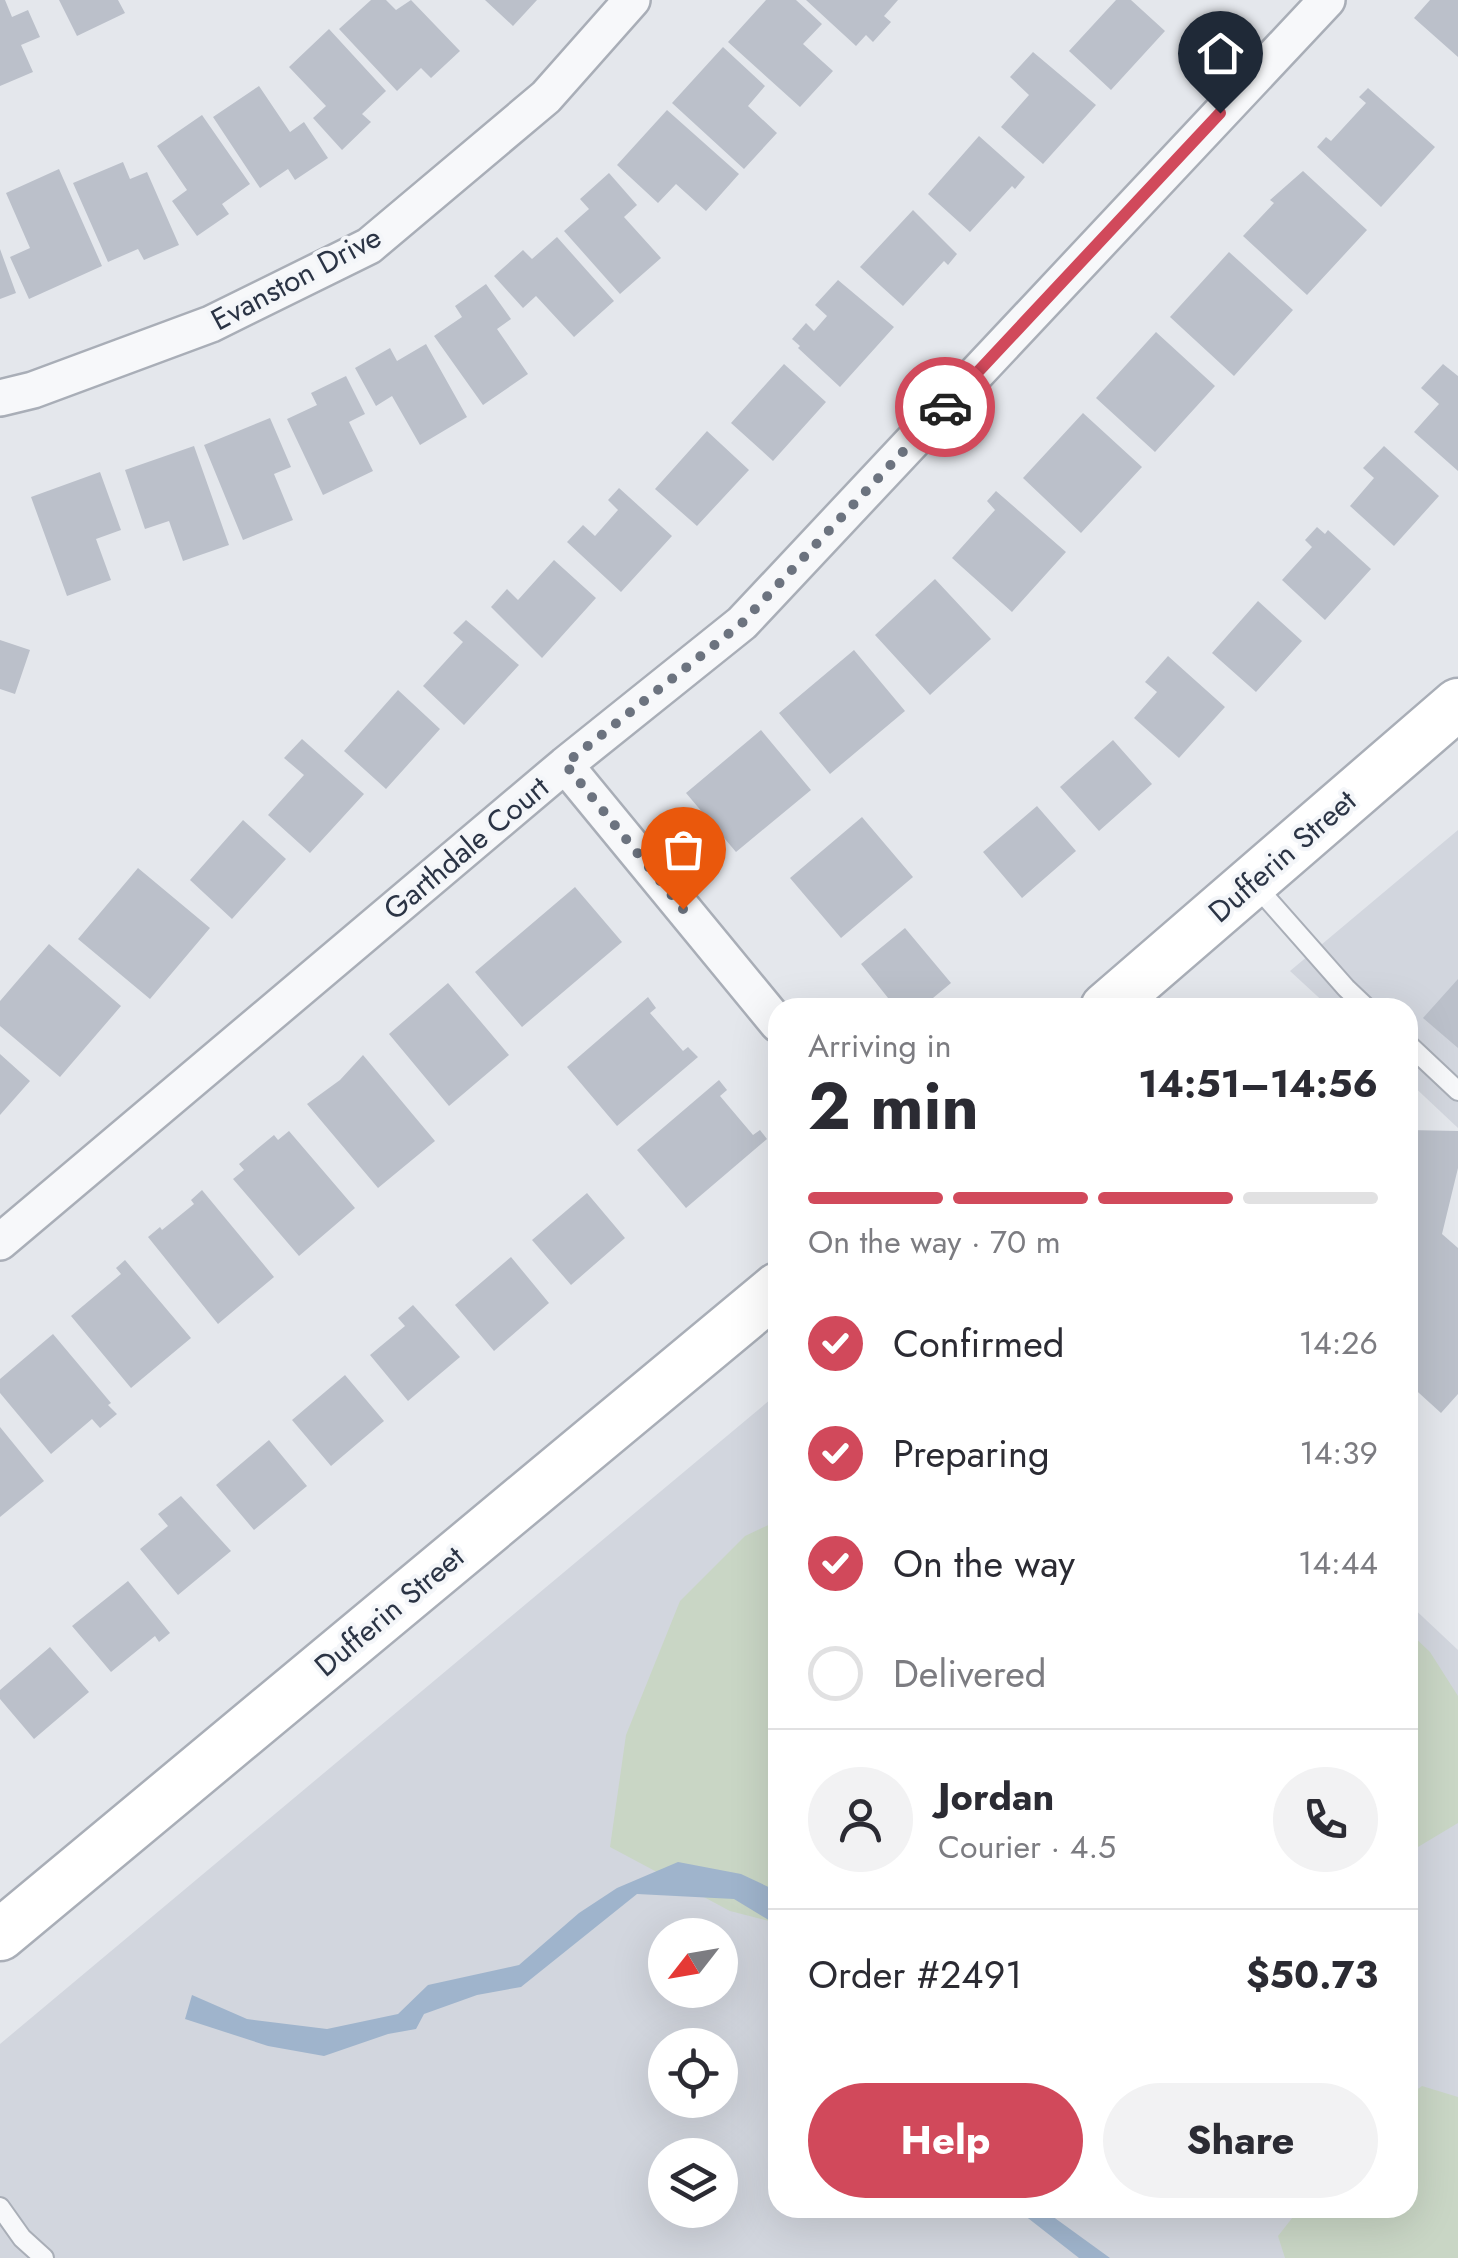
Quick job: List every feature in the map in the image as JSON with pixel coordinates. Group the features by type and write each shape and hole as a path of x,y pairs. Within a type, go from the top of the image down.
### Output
{"main road":[{"name":"Dufferin Street","path":"1118,998 1458,704"},
{"name":"Dufferin Street","path":"0,1935 768,1296"}],"street":[{"name":"Evanston Drive","path":"0,398 33,390 211,324 370,246 546,96 632,0"},
{"name":"Garthdale Court","path":"0,1242 565,764 742,623 1327,0"},
{"path":"565,764 768,1012"}],"lane":[{"path":"1252,882 1356,998"},
{"path":"1418,1053 1458,1091"},
{"path":"0,2207 22,2238 44,2258"}],"shaded area":[{"path":"1458,830 1458,1128 1418,1090 1418,998 1319,998 1290,971"},
{"path":"768,1402 768,2218 1418,2218 1418,1612 1458,1650 1458,2258 0,2258 0,2044"}],"green space":[{"path":"768,1525 768,1921 730,1911 610,1847 626,1735 680,1601 745,1536"},
{"path":"1418,1641 1430,1652 1458,1696 1458,1823 1418,1847"},
{"path":"1422,2086 1458,2097 1458,2258 1285,2258 1278,2236 1292,2218 1418,2218 1418,2089"}],"water":[{"path":"678,1862 741,1874 768,1887 768,1920 734,1899 637,1894 521,1987 477,1995 424,2014 416,2029 388,2034 324,2056 268,2046 185,2019 192,1995 247,2019 327,2029 398,2014 428,1985 519,1965 579,1913 617,1888"},
{"path":"1028,2218 1055,2218 1110,2258 1079,2258"}],"building":[{"path":"0,0 5,0 12,17 28,10 40,37 21,45 33,72 0,86"},
{"path":"59,0 118,0 125,13 77,36"},
{"path":"371,0 386,0 396,10 411,0 460,51 431,78 421,68 397,91 339,29"},
{"path":"485,0 537,0 513,26"},
{"path":"766,0 796,0 822,24 803,44 833,71 800,107 728,42"},
{"path":"806,0 898,0 884,16 891,22 873,42 866,35 856,46"},
{"path":"1116,0 1131,0 1165,31 1111,90 1069,51"},
{"path":"1430,0 1458,0 1458,57 1414,18"},
{"path":"329,29 386,91 362,114 371,122 342,150 313,118 326,106 289,67"},
{"path":"723,47 765,86 748,106 777,133 744,169 672,103"},
{"path":"1033,52 1096,105 1043,164 1001,127 1029,95 1010,77"},
{"path":"259,86 290,132 304,122 328,158 295,180 288,169 260,188 213,117"},
{"path":"1368,88 1435,147 1381,207 1317,147 1326,137 1331,141 1366,103 1359,97"},
{"path":"667,110 739,174 706,211 676,184 658,203 617,165"},
{"path":"202,115 250,184 222,204 229,214 197,236 172,201 187,190 157,146"},
{"path":"979,136 1025,177 970,232 928,194"},
{"path":"123,162 130,179 147,172 179,245 144,260 138,249 108,262 73,183"},
{"path":"59,169 102,266 29,299 10,257 30,248 6,193"},
{"path":"1303,171 1367,230 1307,295 1243,236 1274,203 1270,200"},
{"path":"609,173 637,205 624,217 661,258 620,294 564,231 589,209 580,199"},
{"path":"913,210 957,254 948,265 944,261 903,306 860,267"},
{"path":"557,237 614,301 574,337 536,296 523,308 494,276 523,250 532,259"},
{"path":"0,249 16,293 0,299"},
{"path":"1229,252 1293,310 1234,376 1170,317"},
{"path":"838,280 894,327 840,387 792,339 806,323 814,331 827,316 815,305"},
{"path":"486,284 511,319 497,329 528,374 483,405 434,336 462,317 455,306"},
{"path":"1156,332 1215,386 1155,452 1096,398"},
{"path":"426,344 467,417 420,445 392,396 376,406 355,368 390,348 397,361"},
{"path":"784,364 826,402 773,461 731,423"},
{"path":"1443,364 1458,376 1458,471 1414,432 1439,404 1421,388"},
{"path":"346,376 365,414 349,422 373,471 323,495 287,419 317,405 311,393"},
{"path":"1083,413 1142,467 1081,533 1023,478"},
{"path":"270,418 291,467 274,474 293,520 243,540 204,445"},
{"path":"707,431 749,470 697,526 655,489"},
{"path":"194,446 229,545 183,561 169,521 145,529 125,470"},
{"path":"1384,446 1439,496 1394,546 1350,506 1374,478 1363,468"},
{"path":"100,472 121,530 96,539 111,580 67,596 31,497"},
{"path":"619,488 672,536 621,592 567,542 583,525 595,536 618,510 608,500"},
{"path":"996,491 1066,552 1012,612 952,558 995,510 987,501"},
{"path":"1317,527 1325,534 1328,530 1371,569 1325,620 1282,580 1312,547 1305,540"},
{"path":"554,560 596,598 542,658 491,607 507,589 518,600"},
{"path":"935,579 991,639 930,695 875,635"},
{"path":"1258,601 1302,641 1256,692 1212,653"},
{"path":"466,620 519,665 464,725 423,686 463,642 453,633"},
{"path":"0,640 30,650 15,694 0,689"},
{"path":"854,650 905,711 830,774 779,713"},
{"path":"1168,656 1225,707 1179,758 1134,718 1157,692 1145,682"},
{"path":"398,690 440,729 386,789 344,751"},
{"path":"761,730 811,790 736,852 686,793"},
{"path":"302,739 364,794 310,853 268,815 304,775 284,758"},
{"path":"1113,740 1152,784 1099,831 1060,787"},
{"path":"1037,806 1076,851 1022,898 983,852"},
{"path":"862,817 913,877 841,938 790,878"},
{"path":"243,820 286,859 232,919 190,880"},
{"path":"138,868 210,928 150,999 78,939"},
{"path":"575,887 622,942 522,1027 475,972"},
{"path":"905,928 951,983 933,998 888,998 861,964"},
{"path":"49,944 121,1006 60,1077 0,1026 0,1001"},
{"path":"1458,979 1458,1048 1423,1018"},
{"path":"448,983 509,1055 449,1106 389,1034"},
{"path":"648,997 656,1008 650,1013 683,1051 688,1047 698,1057 617,1126 567,1067"},
{"path":"0,1054 30,1081 0,1115"},
{"path":"363,1055 435,1141 378,1188 307,1104 340,1080"},
{"path":"719,1080 727,1090 720,1096 753,1135 760,1130 767,1139 686,1208 637,1150"},
{"path":"1418,1130 1458,1131 1458,1168 1442,1234 1458,1248 1458,1394 1441,1413 1418,1392"},
{"path":"289,1131 355,1208 299,1256 233,1179 244,1170 239,1164 274,1135 278,1140"},
{"path":"202,1190 274,1277 218,1324 148,1237 194,1204 191,1200"},
{"path":"587,1193 625,1238 571,1285 532,1240"},
{"path":"511,1257 549,1303 494,1351 455,1305"},
{"path":"125,1260 191,1338 131,1388 71,1316 121,1274 116,1268"},
{"path":"413,1305 460,1357 408,1401 370,1355 405,1326 398,1318"},
{"path":"53,1334 117,1414 100,1428 92,1419 51,1454 0,1393 0,1379"},
{"path":"345,1375 384,1421 331,1466 292,1420"},
{"path":"0,1427 44,1481 0,1517"},
{"path":"269,1440 307,1486 254,1530 216,1485"},
{"path":"181,1496 231,1551 178,1595 140,1549 168,1526 158,1514"},
{"path":"128,1581 170,1633 159,1642 155,1636 111,1672 72,1626"},
{"path":"50,1647 89,1692 34,1739 0,1699 0,1690"}],"way so far":[{"path":"683,909 565,764 742,623 945,407"}],"route":[{"path":"945,407 1220,113"}]}
